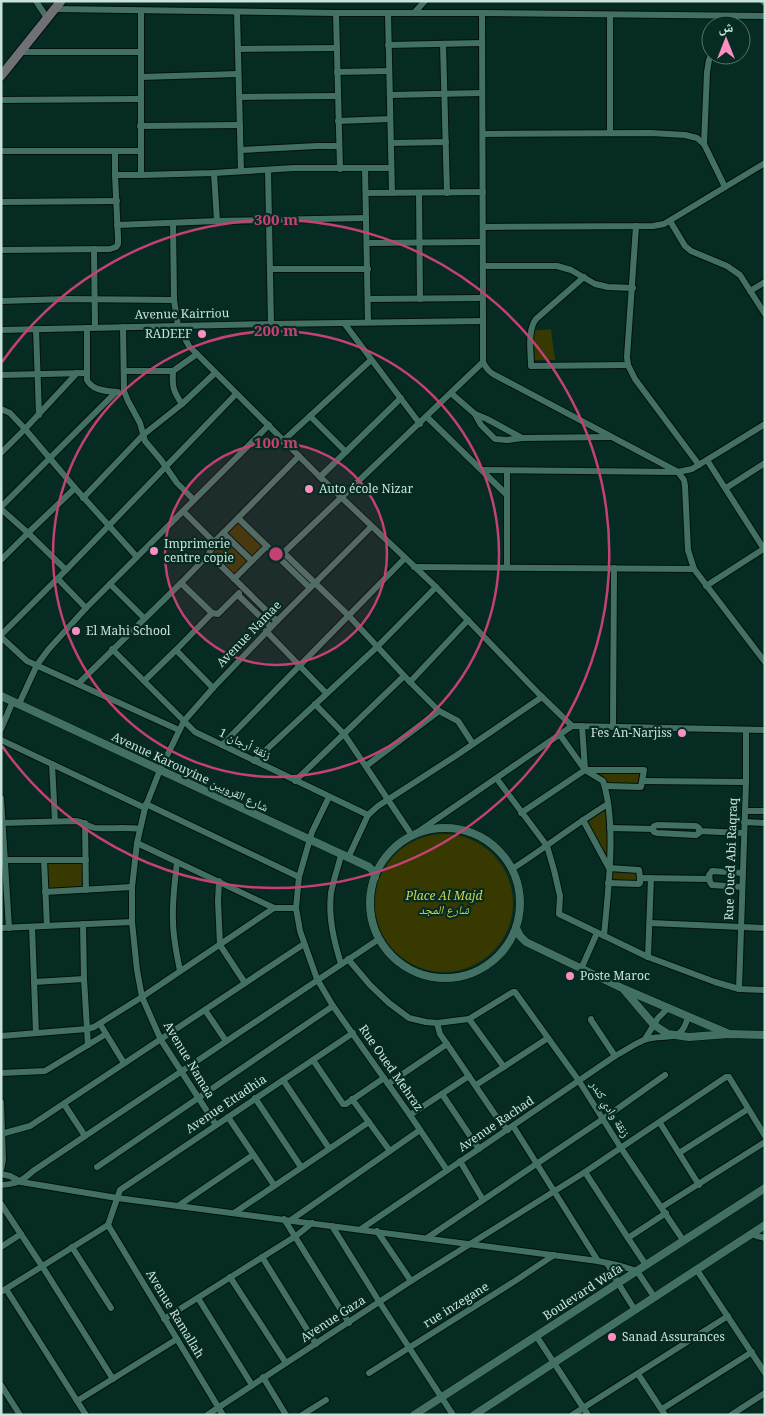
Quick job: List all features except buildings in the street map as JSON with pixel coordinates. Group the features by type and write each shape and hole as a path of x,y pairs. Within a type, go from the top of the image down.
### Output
{"main road":[{"path":"1,76 61,1"}],"street":[{"path":"36,1 47,18"},
{"path":"414,13 425,1"},
{"path":"54,9 701,16"},
{"path":"140,11 141,175"},
{"path":"237,12 241,171"},
{"path":"336,13 340,168"},
{"path":"388,13 392,193"},
{"path":"482,13 483,362 488,370 494,374 678,472 684,480 688,550 694,568 765,662"},
{"path":"610,14 610,133"},
{"path":"751,16 765,16"},
{"path":"442,44 447,193"},
{"path":"388,46 482,44"},
{"path":"238,48 337,48"},
{"path":"21,52 141,52"},
{"path":"704,144 708,65"},
{"path":"337,72 389,71"},
{"path":"141,77 238,74"},
{"path":"390,95 482,93"},
{"path":"240,97 337,96"},
{"path":"1,100 140,99"},
{"path":"338,121 390,119"},
{"path":"140,126 240,125"},
{"path":"482,134 651,133 685,135 697,138 704,144 725,187"},
{"path":"391,143 446,142"},
{"path":"241,150 339,146"},
{"path":"1,151 140,151"},
{"path":"1,250 110,249 116,247 118,241 115,151"},
{"path":"483,227 653,226 664,224 765,163"},
{"path":"115,176 214,174 294,168 391,168"},
{"path":"366,168 368,322"},
{"path":"268,170 271,324"},
{"path":"214,174 217,221"},
{"path":"366,193 482,192"},
{"path":"419,193 420,299"},
{"path":"1,202 117,201"},
{"path":"117,225 366,218"},
{"path":"670,220 691,251 740,275 765,314"},
{"path":"172,223 174,300 178,326 189,346 371,527 436,587 572,726"},
{"path":"636,226 628,365 635,379 700,465"},
{"path":"367,243 482,242"},
{"path":"94,249 94,327"},
{"path":"482,266 557,266 571,270 595,284 608,287 633,288"},
{"path":"270,270 368,269"},
{"path":"584,277 532,324 531,366 628,365"},
{"path":"750,291 765,282"},
{"path":"368,299 482,298"},
{"path":"1,301 174,300"},
{"name":"Avenue Kairriou","path":"1,330 482,321"},
{"path":"344,323 420,424"},
{"path":"123,327 124,391 128,401 140,423 145,441 177,483 194,500"},
{"path":"87,328 87,373 90,384 108,391 124,391"},
{"path":"36,329 39,415"},
{"path":"124,371 173,371 197,354"},
{"path":"284,440 371,360"},
{"path":"281,555 452,394 483,362"},
{"path":"173,371 172,387 174,394 182,404"},
{"path":"1,453 26,429 77,373"},
{"path":"1,375 87,373"},
{"path":"83,498 143,435 182,404 215,373"},
{"path":"66,570 1,508 116,392"},
{"path":"179,730 27,661 1,636 109,527 236,394"},
{"path":"452,394 474,414 481,425 495,439 611,436"},
{"path":"320,477 401,398"},
{"path":"1,409 10,413 26,429 83,498 137,557"},
{"path":"474,414 522,438"},
{"path":"310,416 346,452"},
{"path":"427,417 507,495"},
{"path":"483,470 678,472 700,465 765,424"},
{"path":"1,729 42,657 86,608 269,425"},
{"path":"78,684 181,583 209,554 214,542 299,456"},
{"path":"706,586 764,548 707,460"},
{"path":"726,488 765,463"},
{"path":"507,470 507,567"},
{"path":"1,560 75,488"},
{"path":"183,511 214,542"},
{"path":"238,518 267,546 281,555 312,585 348,615 439,711 458,721 473,744"},
{"name":"Avenue Namae","path":"160,770 184,721 269,629 371,527"},
{"path":"223,533 252,561"},
{"path":"234,579 267,546"},
{"path":"209,554 277,621"},
{"path":"222,745 405,558"},
{"path":"414,567 694,568"},
{"path":"612,727 614,568"},
{"path":"58,579 86,608"},
{"path":"181,583 212,613 218,614 244,588"},
{"path":"110,584 144,618"},
{"path":"254,761 377,647 436,587"},
{"path":"238,595 326,693"},
{"path":"144,681 212,613"},
{"path":"410,682 468,620"},
{"name":"زنقة أرجان 1","path":"112,649 195,732 368,815"},
{"path":"176,650 213,688"},
{"path":"295,780 404,676"},
{"name":"Avenue Karouyine شارع القرويين","path":"1,696 369,867"},
{"path":"341,964 334,942 331,921 332,893 344,856 368,815 542,697"},
{"path":"315,704 344,734 411,833"},
{"path":"366,766 439,711"},
{"path":"411,833 442,828 471,833 493,845 503,855 518,883 520,914 510,942 495,959 481,969 460,976 441,978 424,975 406,967 390,955 379,939 372,923 370,893 375,876 380,865 392,850 411,833 439,818 572,726 765,730"},
{"path":"582,726 585,770"},
{"name":"Rue Oued Abi Raqraq","path":"739,989 746,730"},
{"path":"521,813 585,770 643,770 641,788 604,783 585,770 560,735"},
{"path":"1,740 299,877"},
{"path":"52,764 55,822"},
{"name":"Avenue Namaa","path":"160,770 146,806 137,843 132,887 132,922 137,970 142,997 161,1040 216,1125"},
{"path":"497,779 546,846 560,896 559,914 648,957 715,982 739,989 765,990"},
{"path":"642,781 746,782"},
{"path":"581,969 601,934 608,884 610,828 604,783"},
{"name":"Rue Oued Mehraz","path":"329,797 312,832 299,877 296,908 304,944 317,979 333,1006 447,1170"},
{"path":"1,798 5,928 132,922"},
{"path":"512,869 608,804"},
{"path":"745,811 765,811"},
{"path":"583,820 609,868"},
{"path":"2,823 76,821 86,823 93,828 130,827 140,829"},
{"path":"744,822 765,823"},
{"path":"86,823 86,890"},
{"path":"610,828 653,829 657,824 696,826 699,828 699,831 744,833"},
{"path":"137,843 274,908 296,908"},
{"path":"4,860 86,860"},
{"path":"44,860 47,926"},
{"path":"177,862 173,921 175,947 180,971"},
{"path":"369,867 380,865"},
{"path":"369,867 375,876"},
{"path":"608,884 640,883 639,870 609,868"},
{"path":"742,873 712,872 709,879 712,885 742,887"},
{"path":"640,878 709,879"},
{"path":"648,957 651,878"},
{"path":"219,881 218,919 220,945 245,983"},
{"path":"45,892 132,887"},
{"path":"1,1036 87,1029 100,1024 274,908"},
{"path":"650,923 765,928"},
{"path":"83,924 88,1045"},
{"path":"32,927 36,1033"},
{"path":"516,928 526,942 624,989 729,1034"},
{"path":"1,1185 21,1182 33,1171 379,939"},
{"path":"510,942 526,942"},
{"path":"2,1134 30,1126 304,944"},
{"path":"348,959 370,985 400,1012 416,1020 437,1023 469,1018 504,1067"},
{"path":"34,982 84,979"},
{"path":"624,989 654,1025 662,1031 676,1036 765,1035"},
{"name":"زنقة وادي كندر","path":"469,1018 514,992 579,1081 621,1148 683,1240"},
{"path":"97,1167 333,1006"},
{"name":"Avenue Rachad","path":"645,1039 662,1013 668,1008"},
{"path":"205,1010 226,1040"},
{"path":"676,1036 684,1028 688,1016"},
{"path":"591,1018 615,1056"},
{"path":"437,1023 440,1034 498,1119 510,1128 538,1164 598,1261"},
{"path":"100,1024 124,1063"},
{"name":"Avenue Ettadhia","path":"117,1198 120,1190 353,1033"},
{"path":"1,1074 45,1071 106,1034"},
{"name":"Avenue Rachad","path":"361,1229 615,1056 645,1039 676,1036"},
{"path":"476,1085 548,1038"},
{"path":"313,1060 344,1104 447,1044"},
{"path":"427,1238 538,1164 665,1075"},
{"path":"410,1115 469,1076"},
{"name":"Avenue Gaza","path":"207,1415 411,1281 554,1190 586,1172 728,1077 748,1109"},
{"path":"283,1080 329,1148"},
{"path":"442,1094 479,1149"},
{"path":"256,1098 301,1167"},
{"path":"352,1099 390,1151"},
{"path":"1,1102 3,1160 1,1170"},
{"path":"64,1104 85,1136"},
{"path":"679,1153 748,1109 765,1136"},
{"path":"228,1117 274,1185"},
{"path":"234,1213 369,1122"},
{"path":"660,1123 699,1185"},
{"path":"288,1220 420,1130"},
{"path":"628,1238 699,1185 765,1142"},
{"path":"178,1206 253,1155"},
{"path":"460,1161 483,1200"},
{"path":"586,1172 646,1265"},
{"path":"1,1174 21,1182 117,1198 598,1261 637,1271 655,1298"},
{"name":"Boulevard Wafa","path":"414,1415 537,1337 683,1240 764,1190"},
{"path":"86,1415 4,1290 108,1225 117,1198"},
{"path":"1,1204 113,1379"},
{"path":"288,1220 349,1323"},
{"path":"164,1318 296,1236 312,1223"},
{"name":"Avenue Ramallah","path":"108,1225 223,1415"},
{"path":"474,1415 765,1225"},
{"path":"332,1226 453,1415"},
{"path":"377,1232 411,1281"},
{"path":"1,1247 21,1234"},
{"path":"752,1234 765,1238"},
{"path":"72,1247 111,1308"},
{"name":"rue inzegane","path":"369,1372 516,1281 554,1255"},
{"path":"262,1257 316,1344"},
{"path":"608,1263 635,1310"},
{"path":"697,1270 765,1372"},
{"path":"230,1277 286,1363"},
{"path":"198,1298 252,1385"},
{"path":"572,1415 728,1316"},
{"path":"537,1337 588,1415"},
{"path":"78,1401 176,1339"},
{"path":"638,1374 664,1412 752,1352"},
{"path":"264,1377 286,1415"},
{"path":"1,1385 20,1415"},
{"path":"731,1415 765,1393"},
{"path":"302,1415 326,1400"}],"green space":[{"path":"551,329 555,360 531,360 531,331"},
{"path":"238,518 267,546 234,579 209,554 214,542"},
{"path":"585,770 644,771 640,787 605,784"},
{"path":"608,804 609,868 586,820"},
{"name":"Place Al Majd شارع المجد","path":"444,834 470,840 493,854 507,877 513,903 507,929 493,952 470,966 444,972 418,966 395,952 381,929 375,903 381,877 395,854 418,840"},
{"path":"46,860 85,860 86,889 47,891"},
{"path":"609,868 640,872 640,883 608,883"}],"place":[{"name":"RADEEF","path":"202,334"},
{"name":"Auto école Nizar","path":"309,489"},
{"name":"Imprimerie centre copie","path":"154,551"},
{"name":"El Mahi School","path":"76,631"},
{"name":"Fes An-Narjiss","path":"682,733"},
{"name":"Poste Maroc","path":"570,976"},
{"name":"Sanad Assurances","path":"612,1337"}]}
